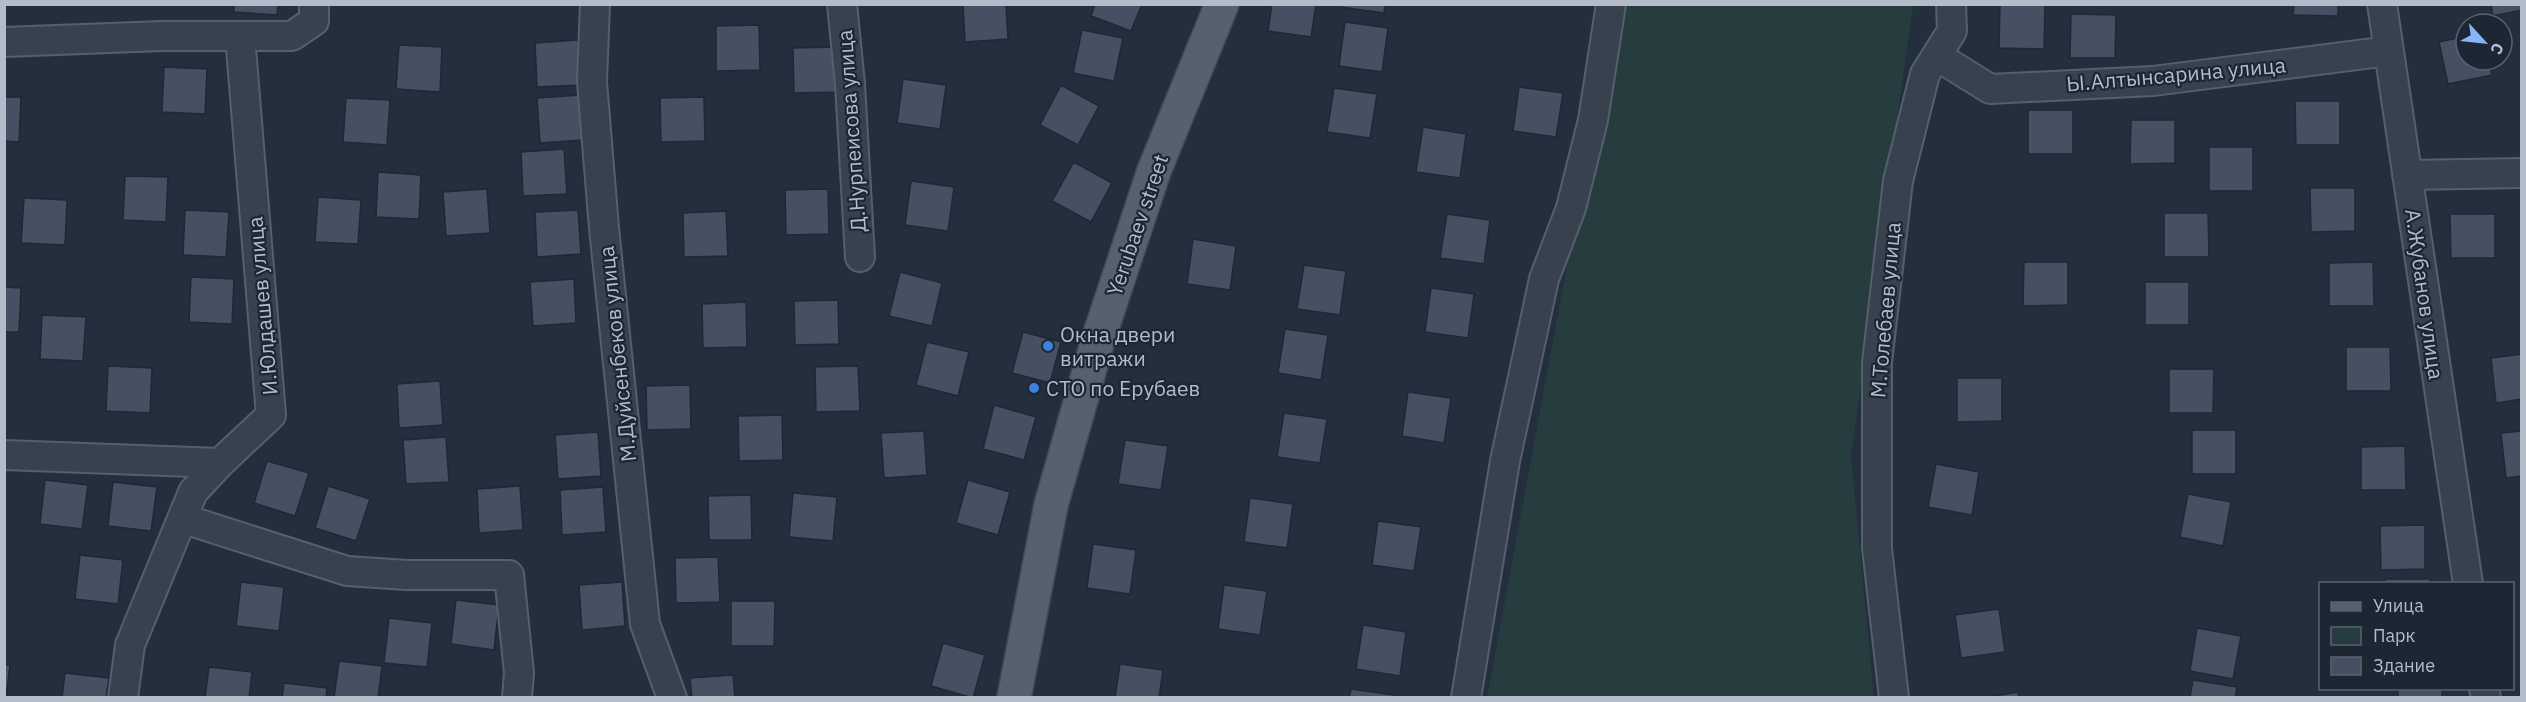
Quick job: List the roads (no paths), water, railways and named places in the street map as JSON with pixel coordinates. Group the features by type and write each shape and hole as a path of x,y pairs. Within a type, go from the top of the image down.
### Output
{"main road":[{"name":"Yerubaev street","path":"1014,698 1051,505 1098,340 1155,171 1222,4"}],"street":[{"path":"4,42 162,36 292,36 314,21 314,4"},
{"name":"Д.Нурпеисова улица","path":"842,4 850,84 860,257"},
{"path":"1466,698 1507,449 1544,279 1571,208 1593,120 1611,4"},
{"name":"М.Толебаев улица","path":"1894,698 1877,548 1876,363 1898,181 1925,74 1952,31 1951,4"},
{"name":"А.Жубанов улица","path":"2382,4 2468,582"},
{"name":"М.Дуйсенбеков улица","path":"593,5 592,82 604,228 645,624 672,698"},
{"name":"И.Юлдашев улица","path":"123,698 130,645 194,492 220,463 271,415 240,36"},
{"name":"Ы.Алтынсарина улица","path":"1937,56 1990,89 2152,81 2389,51"},
{"path":"2407,175 2522,173"},
{"path":"4,455 220,463"},
{"path":"184,519 347,571 407,575 508,575 519,674 517,698"}],"place":[{"name":"Окна двери витражи","path":"1048,346"},
{"name":"СТО по Ерубаев","path":"1034,388"}]}
